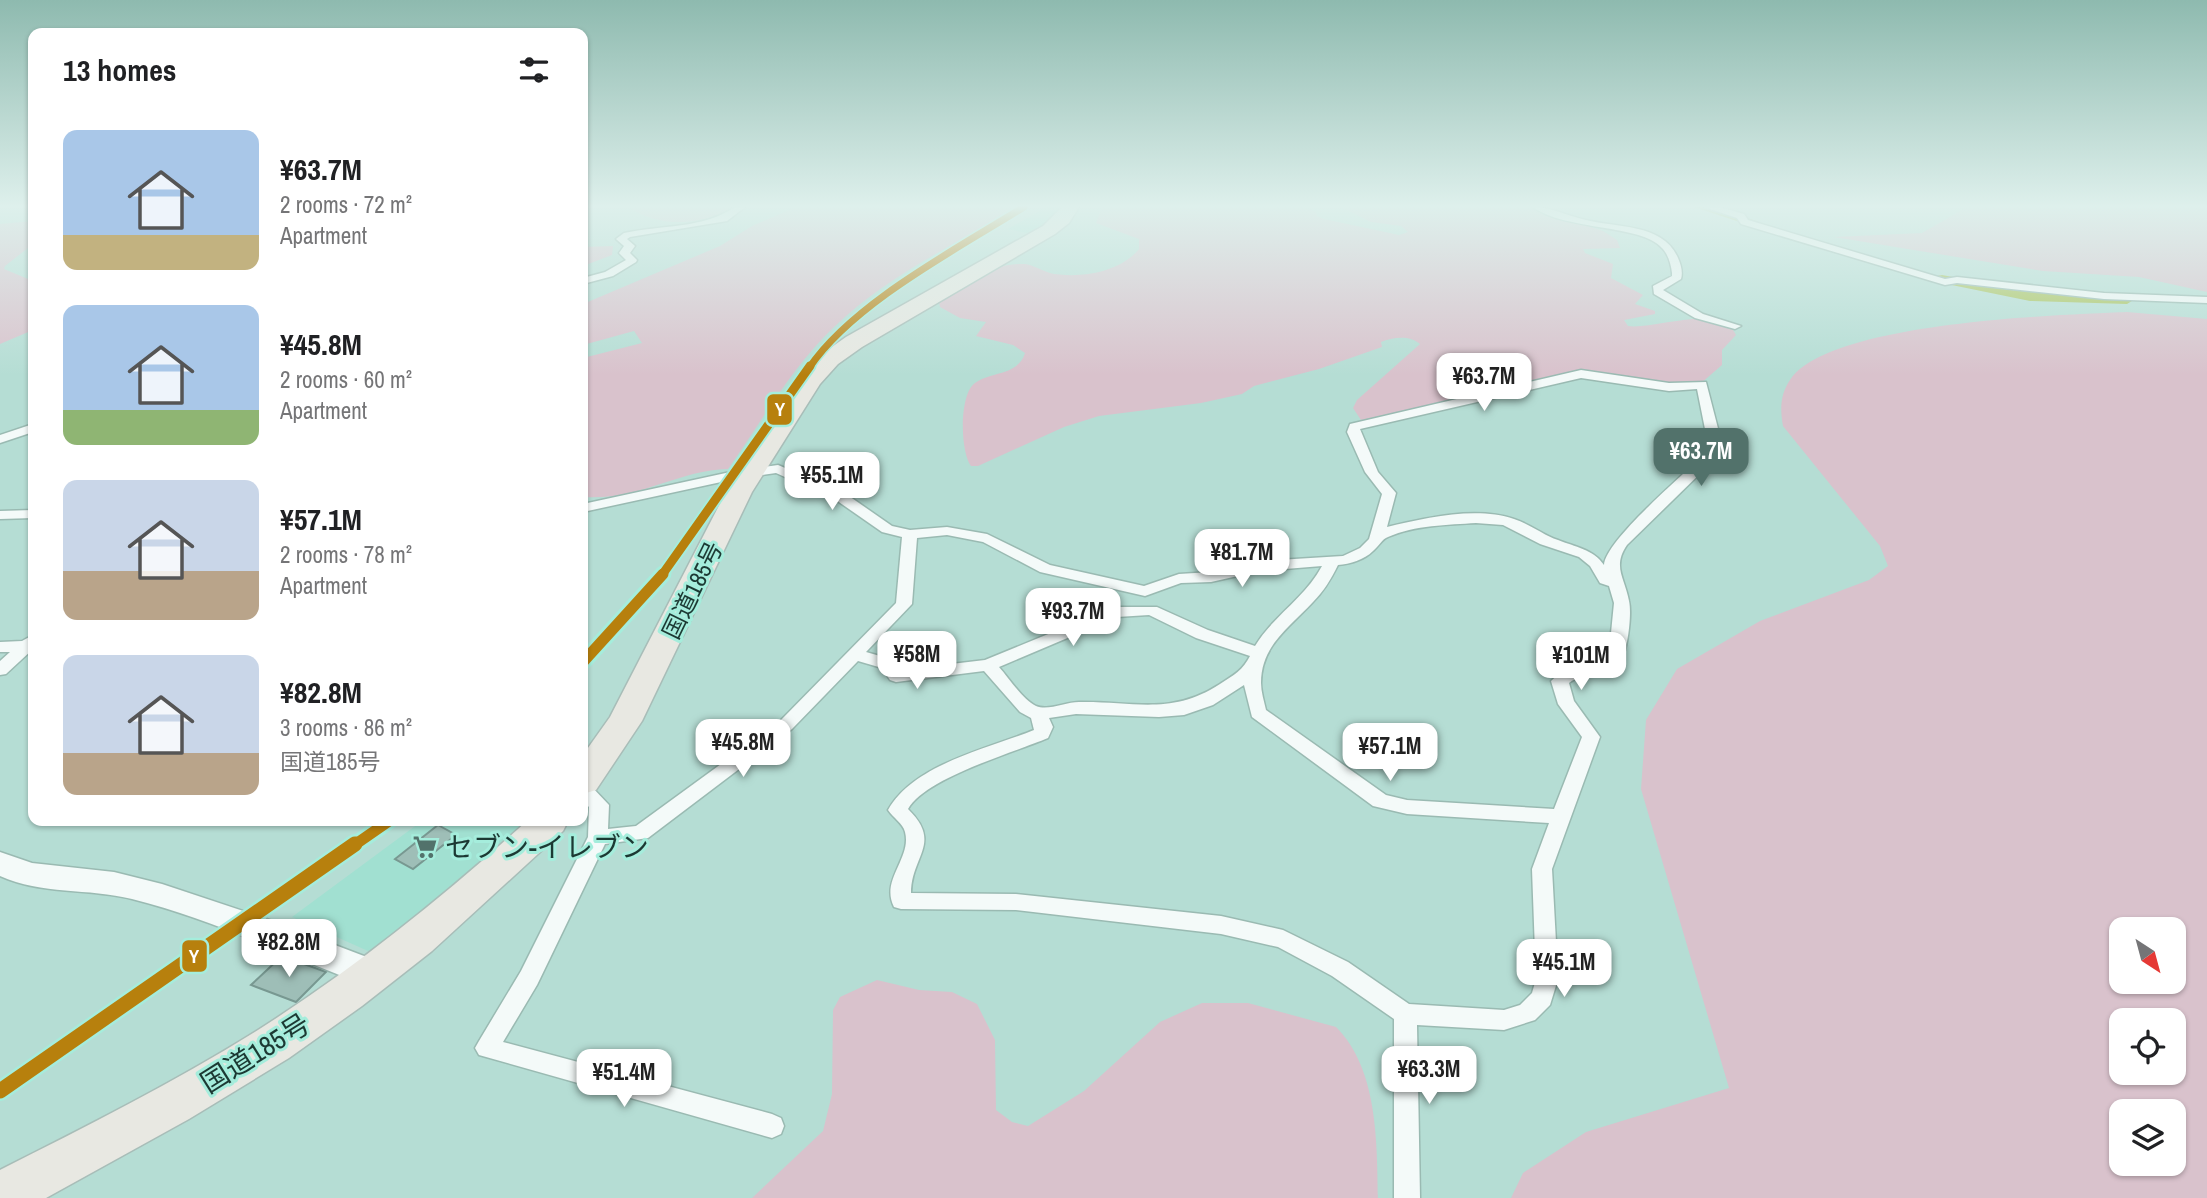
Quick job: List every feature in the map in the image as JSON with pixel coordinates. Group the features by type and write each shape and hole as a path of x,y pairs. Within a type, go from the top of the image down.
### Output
{"highway":[{"name":"国道185号","path":"588,774 613,741 645,686 751,472 811,380 841,351 992,263"},
{"name":"国道185号","path":"0,1196 200,1089 275,1043 374,974 454,908 544,826"}],"street":[{"path":"588,280 609,274 627,263"},
{"path":"1674,263 1677,276 1657,288 1658,292 1699,316 1735,326"},
{"path":"1878,263 1953,282 2104,296 2207,300"},
{"path":"588,505 612,503 751,472 778,469 841,497 876,524 910,534 947,531 987,538 1045,569 1145,591 1179,579 1211,578 1260,566 1346,560 1365,551 1380,534 1389,493 1374,481 1366,453 1353,432 1355,428 1581,374 1669,387 1702,385 1715,444 1711,455 1612,556 1612,569 1622,603 1617,654 1611,661 1569,674 1560,681 1559,691 1565,703 1586,726 1591,737 1542,869 1547,979 1542,998 1527,1013 1504,1020 1405,1014 1340,969 1283,939 1221,925 1016,902 901,901 899,886 918,836 914,822 898,810 903,797 916,787 951,770 1042,734 1044,727 1038,714"},
{"path":"0,439 28,430"},
{"path":"0,514 28,514"},
{"path":"1380,534 1410,527 1484,518 1501,520 1548,542 1591,556 1599,563 1605,580 1618,584"},
{"path":"598,837 641,833 786,725 904,604 910,534"},
{"path":"1332,561 1318,588 1263,641 1257,661 1254,699 1258,713 1380,801 1407,807 1561,817"},
{"path":"1145,591 1151,610"},
{"path":"856,655 888,664 896,676 988,665 1101,615 1151,610 1257,661"},
{"path":"0,647 28,643"},
{"path":"0,670 28,645"},
{"path":"988,665 1026,708 1038,714 1076,708 1184,709 1207,701 1257,661"},
{"path":"588,794 600,805 598,837 529,978 487,1048 772,1126"},
{"path":"0,863 19,873 43,879 127,886 213,910 374,974"},
{"path":"1405,1014 1407,1198"}],"shaded area":[{"path":"0,263 9,263 4,269 28,279 28,332 0,344"},
{"path":"680,263 921,263 855,309 804,359 728,469 692,474 640,490 603,497 588,497 588,357 642,343 634,331 588,344 588,302"},
{"path":"1122,263 1610,263 1613,264 1611,278 1643,295 1635,304 1655,311 1655,314 1624,320 1628,326 1716,320 1728,325 1736,335 1722,350 1722,365 1700,384 1566,375 1361,420 1353,408 1357,400 1420,344 1406,338 1391,339 1381,342 1382,347 1319,369 1254,386 1242,394 1201,403 1099,416 1064,427 978,466 971,466 963,436 964,410 970,389 981,379 1016,366 1025,353 1013,345 976,336 986,322 960,318 940,307 939,302 979,276 1000,267 1027,264 1054,274 1077,275 1100,272"},
{"path":"1993,263 2207,263 2207,292 2139,277 2043,271"},
{"path":"2127,312 2207,319 2207,1198 1511,1198 1523,1173 1586,1132 1729,1088 1641,789 1646,720 1677,669 1760,621 1869,580 1888,566 1880,546 1783,426 1782,402 1790,380 1813,361 1849,345 1947,325"},
{"path":"415,826 521,826 470,877 381,947 368,951 292,917"},
{"path":"877,980 919,990 952,992 977,1004 995,1040 996,1110 1012,1122 1028,1126 1084,1091 1160,1022 1202,1003 1248,1003 1336,1027 1350,1044 1367,1085 1375,1130 1378,1198 752,1198 823,1131 832,1094 833,1010 840,997"}],"building":[{"name":"セブン-イレブン","path":"437,826 456,835 413,869 395,859"},
{"path":"282,956 326,972 296,1002 251,985"}],"waterway":[{"path":"1942,279 2030,296 2127,299"}],"transit line":[{"name":"Y","path":"588,657 674,562 819,353 890,291 935,263"},
{"name":"Y","path":"0,1091 382,826"}],"place":[{"name":"セブン-イレブン","path":"425,847"}]}
